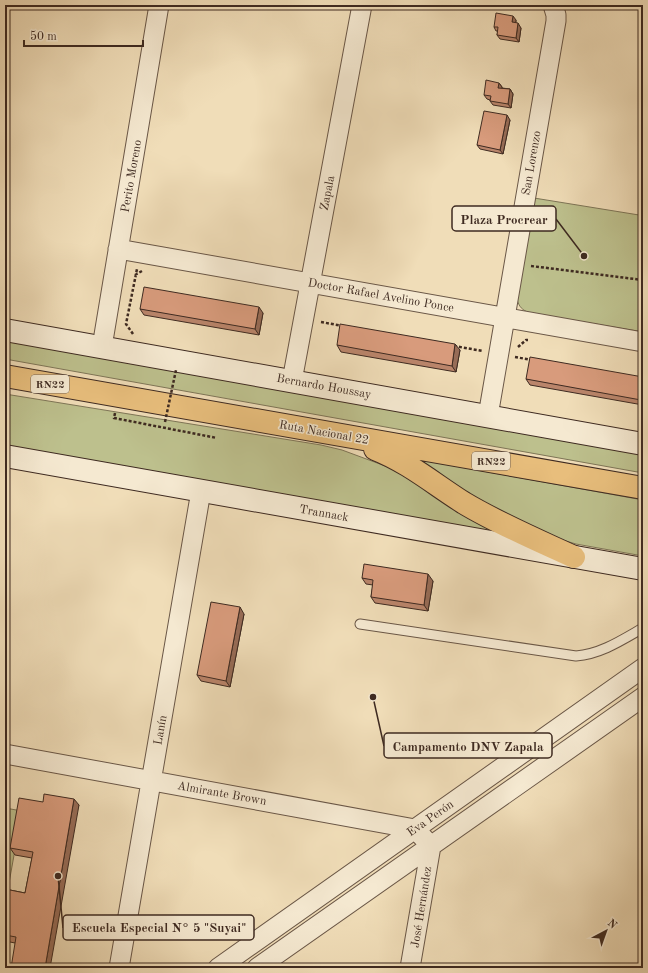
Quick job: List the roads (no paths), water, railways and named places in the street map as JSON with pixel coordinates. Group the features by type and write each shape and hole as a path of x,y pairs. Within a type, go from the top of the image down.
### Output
{"main road":[{"name":"Ruta Nacional 22","path":"5,376 643,488"},
{"path":"339,435 396,458 487,516 574,557"}],"street":[{"name":"Perito Moreno","path":"102,347 159,5"},
{"name":"Zapala","path":"292,381 362,5"},
{"name":"San Lorenzo","path":"488,416 556,20 553,5"},
{"name":"Doctor Rafael Avelino Ponce","path":"118,248 643,342"},
{"name":"Bernardo Houssay","path":"5,330 643,444"},
{"name":"Trannack","path":"5,456 643,570"},
{"name":"Lanín","path":"119,968 201,491"},
{"name":"Eva Perón","path":"218,968 643,668"},
{"name":"Eva Perón","path":"257,968 643,697"},
{"name":"Almirante Brown","path":"5,754 415,829"},
{"path":"415,829 431,846"},
{"name":"José Hernández","path":"410,968 431,846"}],"lane":[{"path":"360,624 576,656 586,655 605,648 643,628"}],"place":[{"name":"Plaza Procrear","path":"584,256"},
{"name":"Campamento DNV Zapala","path":"373,697"},
{"name":"Escuela Especial N° 5 \"Suyai\"","path":"58,876"}]}
